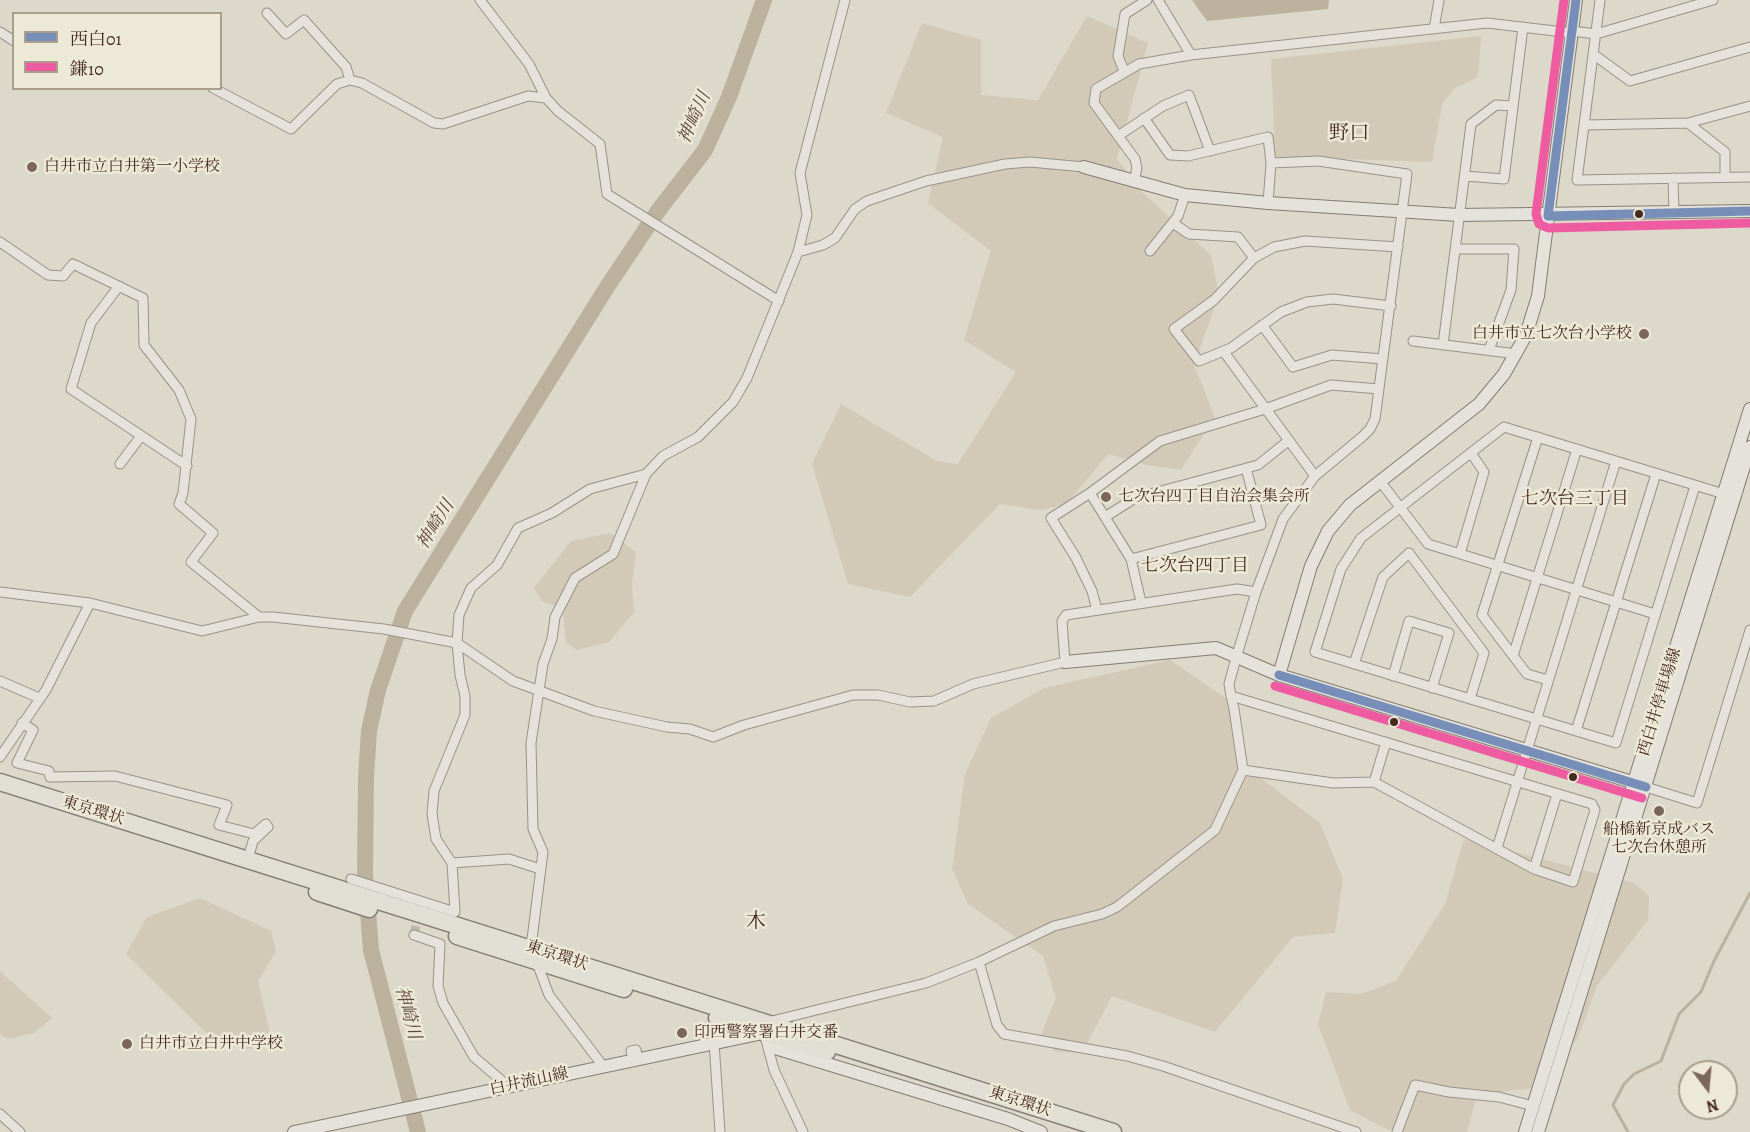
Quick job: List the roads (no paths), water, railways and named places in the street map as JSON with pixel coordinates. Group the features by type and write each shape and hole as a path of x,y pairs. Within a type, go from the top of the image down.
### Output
{"highway":[{"name":"東京環状","path":"0,782 350,891 534,955 1113,1132"},
{"name":"東京環状","path":"0,793 350,891"},
{"name":"東京環状","path":"766,1027 1080,1132"}],"main road":[{"path":"1279,675 1319,548 1328,531 1350,505 1479,404 1517,354 1529,327 1538,296 1576,0"},
{"path":"1084,167 1185,195 1402,212 1548,216 1750,211"},
{"name":"西白井停車場線","path":"1538,1132 1750,409"},
{"name":"西白井停車場線","path":"1525,1132 1747,470 1750,447"},
{"path":"1065,662 1216,648 1279,675 1641,785"},
{"path":"766,1027 775,1048 1008,1119 1041,1132"},
{"name":"白井流山線","path":"294,1132 714,1042 766,1027"}],"street":[{"path":"480,0 529,64 546,98 567,118 597,138 602,149 607,194 779,301"},
{"path":"603,1066 549,995 534,955 543,852 533,829 531,743 541,691 543,664 552,639 555,617 575,578 613,554 646,474 663,456 692,442 733,402 747,378 798,252 807,215 800,173 845,0"},
{"path":"1124,71 1118,56 1125,14 1147,0"},
{"path":"1158,0 1191,56"},
{"path":"1434,29 1438,0"},
{"path":"1600,0 1577,180 1750,177"},
{"path":"1134,182 1137,168 1135,159 1094,103 1096,89 1124,71 1150,60 1487,23 1596,34 1713,0"},
{"path":"267,13 286,34 304,20 346,67 350,80"},
{"path":"1465,176 1504,179 1523,27"},
{"path":"1593,54 1630,81 1750,47"},
{"path":"217,90 291,129 337,84 350,80 362,83 434,123 443,124 528,96 546,98"},
{"path":"1118,136 1144,118 1189,95 1210,151"},
{"path":"1443,345 1471,124 1496,105 1513,106"},
{"path":"1584,125 1688,123 1750,106"},
{"path":"1144,118 1170,155 1188,156 1268,137 1271,163 1268,203"},
{"path":"1688,123 1725,152 1725,177"},
{"path":"803,1132 774,1070 766,1027 926,983 979,962 1054,926 1102,914 1117,907 1215,830 1243,770 1229,684 1256,592 1283,519 1315,476 1370,429 1375,419 1407,174 1318,161 1271,163"},
{"path":"798,252 823,245 835,238 855,210 867,201 926,181 1005,164 1030,162 1084,167"},
{"path":"1673,178 1674,213"},
{"path":"1150,251 1173,223 1182,208 1185,195"},
{"path":"1173,223 1189,234 1238,237 1254,258"},
{"path":"1391,306 1347,300 1322,300 1293,307 1262,325 1224,352 1199,361 1174,329 1214,300 1254,258 1274,247 1305,241 1398,248"},
{"path":"0,242 48,275 63,276 73,264 143,298 144,345 185,403 191,419 187,466 179,504 213,533 191,562 259,617"},
{"path":"1456,249 1514,249 1511,290 1489,350"},
{"path":"119,286 92,323 71,389 187,466"},
{"path":"1262,325 1293,367 1332,355 1383,359"},
{"path":"1413,341 1517,354"},
{"path":"1224,352 1315,476"},
{"path":"1097,610 1092,591 1076,558 1051,518 1160,441 1265,409 1331,385 1378,389"},
{"path":"1695,486 1616,743 1316,652 1348,555 1361,538 1504,427 1724,494"},
{"path":"120,464 141,436"},
{"path":"1538,437 1482,615 1527,674 1548,680"},
{"path":"1105,517 1135,498 1258,465 1288,441"},
{"path":"1513,656 1577,449"},
{"path":"1460,554 1484,472 1471,453"},
{"path":"1497,848 1616,461"},
{"path":"1131,559 1261,525 1246,468"},
{"path":"350,891 380,901 455,912 452,863 436,839 432,814 434,791 465,715 465,696 460,675 458,643 459,615 471,588 497,565 518,528 552,513 590,489 646,474"},
{"path":"1576,731 1656,474"},
{"path":"1380,480 1428,544 1655,614"},
{"path":"1090,492 1131,559 1141,602"},
{"path":"1354,664 1383,578 1409,554 1484,653 1470,699"},
{"path":"0,592 90,603 202,631 259,617 384,630 458,643 513,681 594,711 667,727 690,729 713,737 744,725 852,695 878,695 910,702 934,701 973,684 1065,662 1062,621 1066,615 1237,589 1256,592"},
{"path":"0,757 46,690 90,603"},
{"path":"1393,676 1409,621 1449,633 1432,688"},
{"path":"1641,785 1697,803 1750,630"},
{"path":"0,681 39,698"},
{"path":"1231,696 1592,804 1595,810 1573,882 1534,869 1374,782 1333,783 1243,770"},
{"path":"22,723 33,730 17,763 49,771 50,777 115,776 227,805 219,825 254,834 266,824 268,827 253,841 248,859"},
{"path":"1374,782 1386,742"},
{"path":"1534,869 1557,794"},
{"path":"452,863 509,859 540,869"},
{"path":"414,935 440,944 438,986 443,1003 474,1057 508,1086"},
{"path":"979,962 997,1025 1004,1034 1154,1063 1356,1132"},
{"path":"714,1042 720,1132"},
{"path":"1397,1132 1415,1085 1449,1092 1499,1096 1533,1106"},
{"path":"0,1114 20,1132"}],"waterway":[{"name":"神崎川","path":"418,1132 371,950 365,874 366,777 369,731 378,690 405,611 607,287 658,211 705,150 729,97 764,0"},
{"path":"1628,1132 1613,1105 1624,1084 1634,1074 1661,1061 1679,1014 1701,992 1714,961 1750,893"}],"tunnel":[{"path":"414,935 419,911"}],"place":[{"name":"白井市立白井第一小学校","path":"32,167"},
{"name":"白井市立七次台小学校","path":"1644,334"},
{"name":"七次台四丁目自治会集会所","path":"1106,497"},
{"name":"船橋新京成バス 七次台休憩所","path":"1659,811"},
{"name":"印西警察署白井交番","path":"682,1033"},
{"name":"白井市立白井中学校","path":"127,1044"}],"district":[{"name":"野口","path":"1349,134"},
{"name":"七次台三丁目","path":"1575,500"},
{"name":"七次台四丁目","path":"1195,567"},
{"name":"木","path":"756,922"}]}
